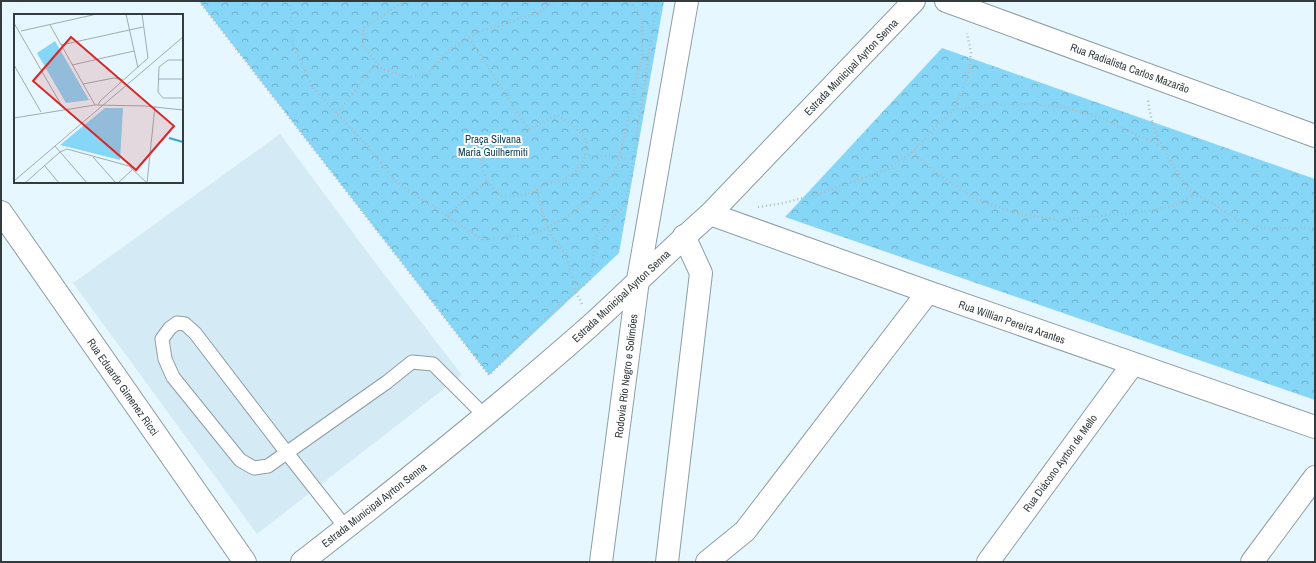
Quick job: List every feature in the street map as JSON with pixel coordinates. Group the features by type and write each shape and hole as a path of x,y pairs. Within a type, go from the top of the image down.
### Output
{"street":[{"name":"Rodovia Rio Negro e Solimões","path":"601,562 638,280 688,1"},
{"name":"Estrada Municipal Ayrton Senna","path":"302,562 485,416 591,325 684,236 710,214 914,1"},
{"name":"Rua Radialista Carlos Mazarão","path":"954,4 1315,136"},
{"name":"Rua Eduardo Gimenez Ricci","path":"1,212 245,562"},
{"name":"Rua Willian Pereira Arantes","path":"710,214 1315,427"},
{"path":"666,562 701,273 684,236"},
{"path":"707,562 745,531 928,292"},
{"name":"Rua Diácono Ayrton de Mello","path":"988,562 1133,364"},
{"path":"1252,562 1315,477"}],"lane":[{"path":"346,528 287,453 195,333 185,324 177,323 170,328 162,339 165,359 173,377 240,460 254,468 268,466 287,453 387,382 412,362 433,364 485,416"}],"path":[{"path":"199,1 489,375 561,303 590,279 597,236 626,204 657,1"},
{"path":"290,1 292,43 314,89 369,148 396,182 483,240 537,233 573,213 600,189 617,167 642,57 642,23 638,12 630,1"},
{"path":"405,1 364,28 363,46 382,69 409,77 427,74 449,50 480,31 503,25 540,12 554,1"},
{"path":"754,207 784,203 815,195 886,170 912,152 953,110 969,70 971,53 954,4"},
{"path":"469,38 529,130"},
{"path":"337,112 377,63"},
{"path":"1154,77 1148,93 1149,112 1161,146 1176,171 1193,194 1206,199 1241,222 1263,228 1315,228"},
{"path":"953,110 1030,104 1064,107 1104,119 1161,146"},
{"path":"556,115 573,125 587,141 585,154 584,161 576,171 562,181 545,182 537,190 521,196 500,196 487,181 480,163 489,147 500,137 517,140 529,130 556,115"},
{"path":"912,152 937,173 976,199 1016,213 1058,220 1147,211 1173,206 1193,194"},
{"path":"585,154 620,157 633,160"},
{"path":"447,216 487,181"},
{"path":"537,190 545,221 552,236 566,255 576,292 591,325"}],"shaded area":[{"path":"280,134 377,265 462,375 257,534 73,283"}],"green space":[{"name":"Praça Silvana Maria Guilhermiti","path":"199,1 664,1 619,253 489,375"},
{"path":"942,48 1315,179 1315,400 785,217"}]}
